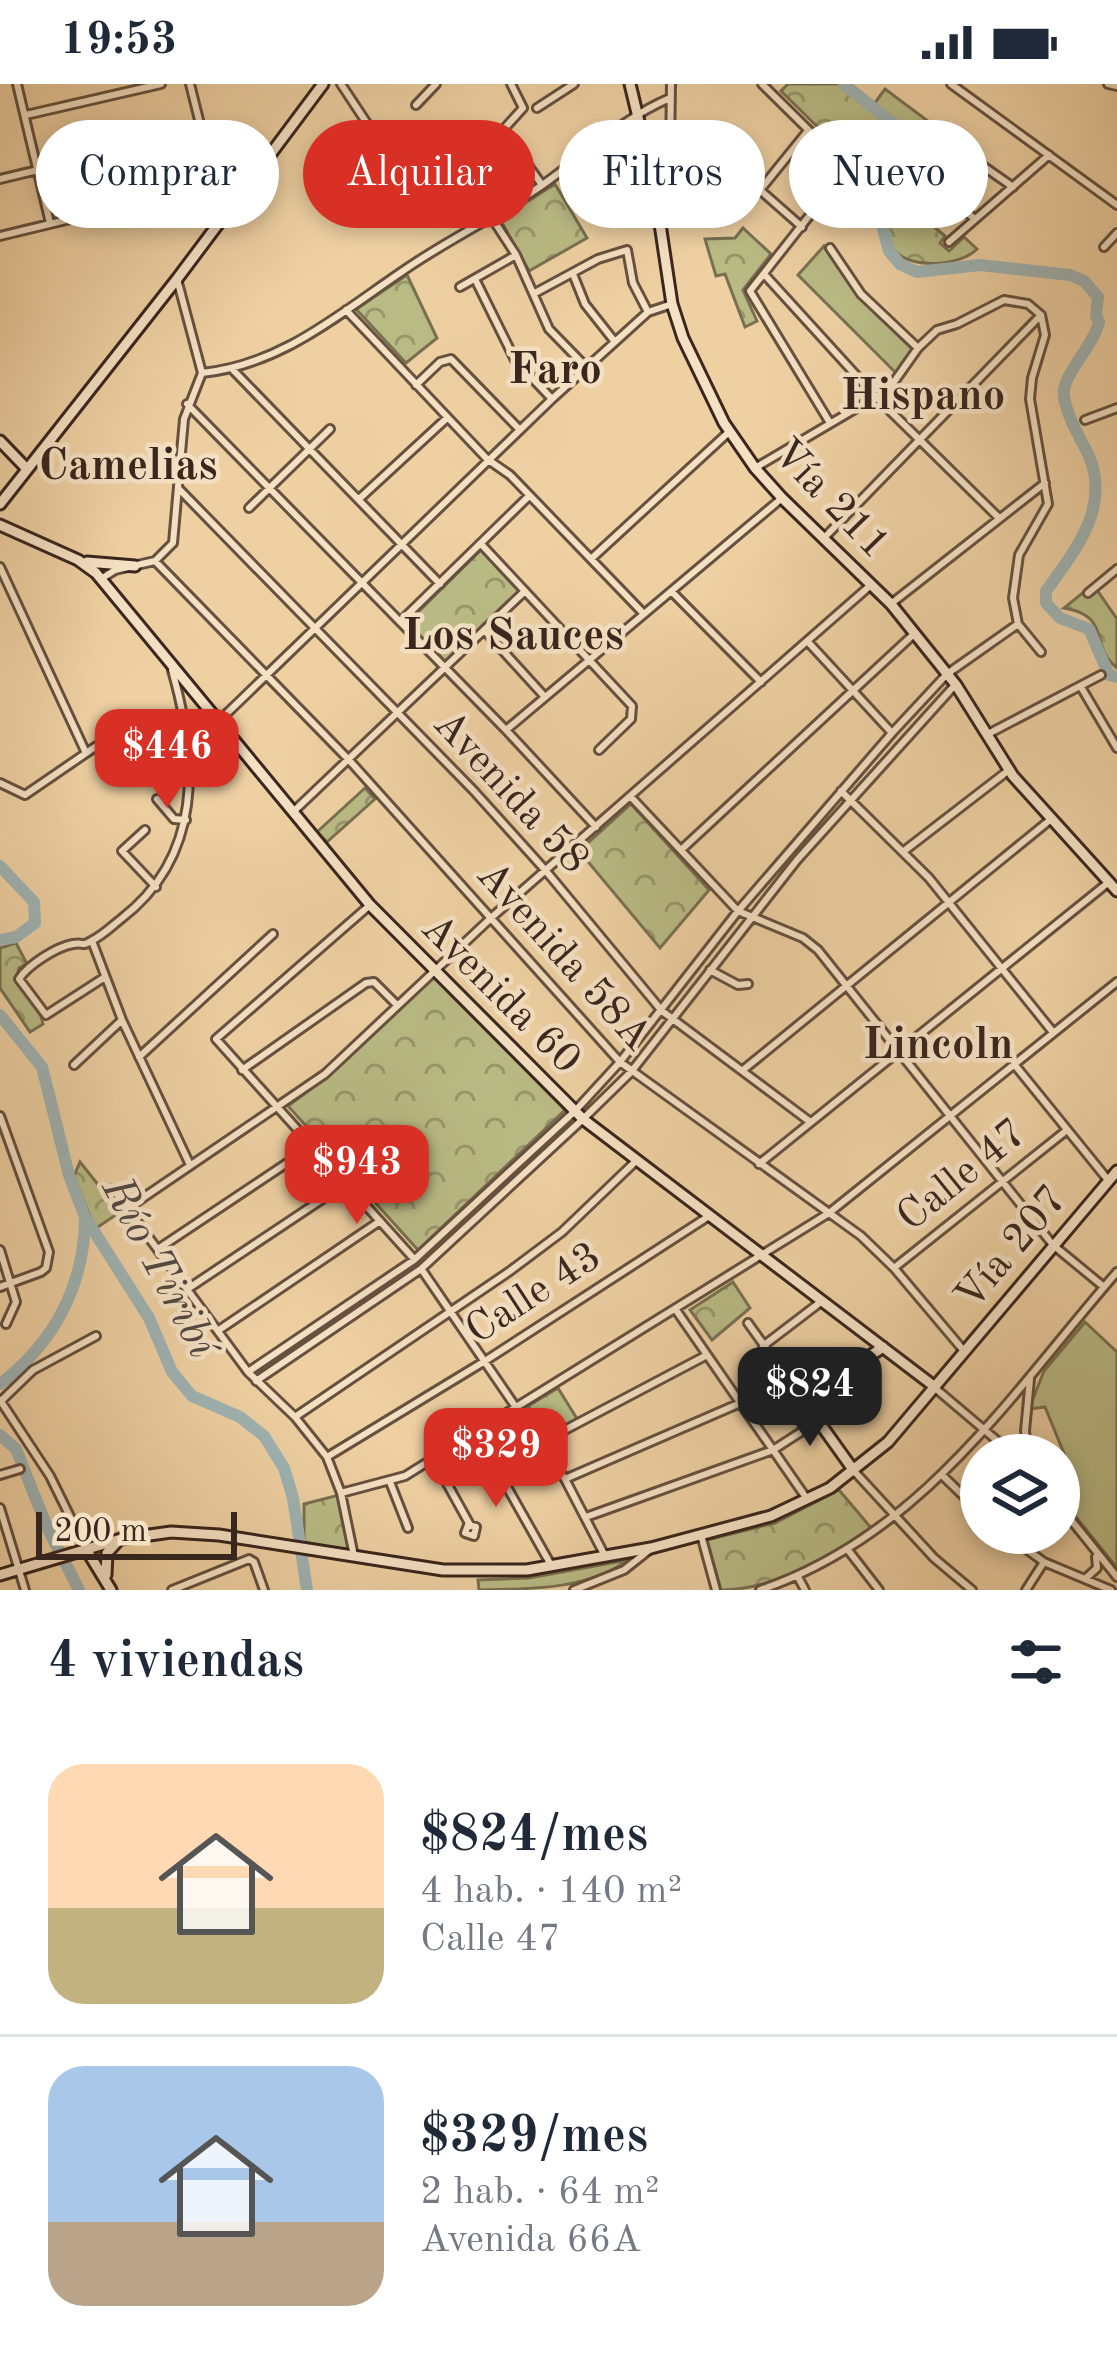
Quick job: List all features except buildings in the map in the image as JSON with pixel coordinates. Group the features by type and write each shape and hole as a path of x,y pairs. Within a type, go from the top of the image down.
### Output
{"main road":[{"path":"279,143 323,84"},
{"name":"Vía 211","path":"630,84 640,120"},
{"path":"0,504 215,228"},
{"name":"Vía 211","path":"660,228 672,304 704,384 755,468 891,604 956,685 1009,770 1110,883"},
{"path":"0,441 27,470"},
{"name":"Avenida 60","path":"0,525 78,560 101,579 370,905 579,1115 934,1388"},
{"path":"78,560 135,566"},
{"path":"1110,883 1117,867"},
{"name":"Vía 207","path":"0,1574 122,1539 188,1532 443,1570 552,1567 650,1549 772,1516 854,1471 888,1442 1113,1176"},
{"path":"854,1471 804,1402 883,1347"},
{"path":"109,1585 107,1553 122,1539"},
{"path":"86,1549 109,1585"}],"street":[{"path":"17,84 36,159"},
{"path":"26,116 161,84"},
{"path":"190,84 199,120"},
{"path":"341,84 365,120"},
{"path":"416,105 436,84"},
{"path":"511,84 523,108 512,120"},
{"path":"537,108 574,84"},
{"path":"670,120 671,84"},
{"path":"762,84 796,120"},
{"path":"951,84 1117,205"},
{"path":"535,190 638,112 670,98"},
{"path":"765,184 789,154"},
{"path":"988,208 1048,155"},
{"path":"0,179 36,169"},
{"path":"988,169 1013,187"},
{"path":"535,175 542,185"},
{"path":"765,194 789,216"},
{"path":"0,236 36,227"},
{"path":"202,373 233,370 308,338 422,258 474,228"},
{"path":"498,228 549,329 586,367"},
{"path":"801,228 752,286 750,296 830,423"},
{"path":"949,242 965,228"},
{"path":"1104,247 1117,233"},
{"path":"830,248 861,294 918,348"},
{"path":"535,293 598,259 627,250 634,284 648,312"},
{"path":"460,287 516,255"},
{"path":"572,273 585,304 614,342"},
{"path":"764,273 875,396 999,518"},
{"path":"101,579 110,572 155,561 173,543 187,404 202,373 177,279"},
{"path":"475,279 515,361 551,399"},
{"path":"755,468 897,380 937,330 958,325 993,303 1028,304 1041,315 1045,334 1030,399 1048,504 1014,570 1018,624 1041,652"},
{"path":"219,721 551,399 648,312 672,304"},
{"path":"346,310 487,459 510,475 644,614"},
{"path":"824,538 1041,315"},
{"path":"416,385 440,362 451,359 519,429"},
{"path":"233,370 440,584"},
{"path":"187,404 596,827"},
{"path":"1085,420 1117,408"},
{"path":"359,500 447,418"},
{"path":"249,508 330,429"},
{"path":"591,559 730,431"},
{"path":"891,604 1045,483"},
{"name":"Avenida 58","path":"179,490 546,871 662,1010 809,1121"},
{"path":"400,622 530,496"},
{"path":"506,730 782,498"},
{"path":"481,544 590,659 634,713 599,750"},
{"name":"Avenida 58A","path":"155,561 349,760 620,1062 829,1213 894,1268 964,1351"},
{"path":"0,567 86,753"},
{"path":"1088,593 1117,568"},
{"path":"128,1208 325,1074 492,917 872,584"},
{"path":"293,813 525,591"},
{"path":"672,592 761,682"},
{"path":"256,1381 421,1269 579,1115 738,911 841,791 947,674 1018,624"},
{"path":"484,631 545,697"},
{"path":"681,850 915,633"},
{"path":"809,643 892,734"},
{"path":"105,977 46,1015 19,979 68,946 92,941 156,887 186,820 189,790 170,661"},
{"path":"988,734 1101,675"},
{"path":"248,1372 414,1260 631,1072 750,918 850,799 956,685"},
{"path":"1081,688 1116,744"},
{"path":"0,783 25,795 114,734"},
{"path":"904,851 1009,770"},
{"path":"841,791 904,851 1053,1032"},
{"path":"631,797 738,911 803,938 848,987 1053,1245 1104,1287"},
{"path":"157,799 174,819 186,820"},
{"path":"742,1070 1050,820"},
{"path":"146,830 122,851 156,887"},
{"path":"759,1164 1110,883"},
{"path":"370,905 217,1039 421,1269 566,1479 606,1557"},
{"path":"139,1057 273,934"},
{"path":"92,941 122,1020 190,1165"},
{"path":"710,970 738,985 748,984"},
{"path":"242,1070 358,987 374,982 397,1005"},
{"path":"341,1493 390,1482 434,1459 829,1213 1117,982"},
{"path":"74,1065 122,1020"},
{"path":"1014,1064 1067,1130 1113,1176"},
{"path":"0,1116 49,1252 46,1268 36,1276 0,1287"},
{"name":"Calle 47","path":"894,1268 1067,1130"},
{"path":"158,1249 311,1147"},
{"path":"295,1418 562,1232 636,1161"},
{"path":"188,1289 345,1184"},
{"path":"113,1190 248,1372 327,1457 341,1493 354,1558"},
{"name":"Calle 43","path":"327,1457 709,1216"},
{"path":"218,1330 380,1221"},
{"path":"0,1250 16,1308 6,1324"},
{"path":"760,1590 798,1577 848,1550 943,1476 1117,1272"},
{"path":"763,1346 822,1301"},
{"path":"675,1310 807,1499"},
{"path":"748,1323 804,1402"},
{"path":"86,1549 50,1476 0,1401 33,1370 96,1336"},
{"path":"542,1442 707,1355"},
{"path":"1025,1434 1031,1375"},
{"name":"Avenida 60","path":"934,1388 989,1434"},
{"path":"566,1479 740,1403"},
{"path":"586,1517 773,1450 818,1421"},
{"path":"476,1432 552,1567"},
{"path":"434,1459 470,1525"},
{"path":"0,1475 20,1469"},
{"path":"854,1471 934,1558 972,1590"},
{"path":"943,1476 960,1493"},
{"path":"390,1482 408,1528"},
{"path":"0,1508 25,1590"},
{"path":"1080,1532 1117,1577"},
{"path":"701,1535 716,1590"},
{"path":"574,1590 625,1570 650,1549"},
{"path":"848,1550 879,1590"},
{"path":"1076,1578 1092,1575 1097,1568 1096,1553"},
{"path":"1033,1554 1076,1578 1111,1590"},
{"path":"172,1590 247,1559 254,1562 265,1590"},
{"path":"1026,1590 1044,1562"},
{"path":"798,1577 805,1590"}],"green space":[{"path":"788,84 840,84 885,120 810,120 781,91"},
{"path":"885,89 927,120 895,120 874,104"},
{"path":"555,184 559,228 581,228 587,238 529,271 505,228 535,228 535,197"},
{"path":"743,228 771,254 743,290 757,321 745,327 725,274 716,276 705,239 735,238"},
{"path":"884,228 936,228 945,236 940,243 949,251 964,237 977,249 960,259 923,263 902,256"},
{"path":"824,246 857,294 912,349 896,373 798,275"},
{"path":"407,275 437,338 406,363 356,309"},
{"path":"481,550 520,590 444,663 406,624"},
{"path":"1097,590 1117,619 1117,668 1089,618 1064,608 1085,591 1090,596"},
{"path":"365,788 375,799 327,842 317,832"},
{"path":"631,804 709,890 660,948 579,851"},
{"path":"16,943 27,964 17,975 43,1024 30,1032 0,988 0,948"},
{"path":"434,976 565,1110 418,1250 288,1106 328,1076"},
{"path":"80,1162 120,1212 95,1229 74,1176"},
{"path":"733,1282 750,1308 712,1340 690,1310"},
{"path":"1085,1322 1117,1352 1117,1568 1080,1522 1080,1434 1056,1434 1045,1407 1029,1409 1044,1371"},
{"path":"558,1388 579,1422 549,1439 528,1406"},
{"path":"839,1490 872,1529 781,1578 721,1590 707,1540 775,1523"},
{"path":"339,1495 350,1551 304,1542 304,1504"},
{"path":"628,1560 576,1582 479,1590 478,1580 529,1578"}],"waterway":[{"path":"844,84 906,134 902,159 874,196 889,251 900,264 917,272 980,265 1070,275 1084,281 1098,297 1096,332 1064,388 1071,419 1095,475 1096,494 1086,528 1046,591 1046,603 1060,618 1089,629 1109,675 1117,677"},
{"name":"Río Tiribí","path":"0,866 34,902 35,923 16,937 0,940"},
{"name":"Río Tiribí","path":"0,1015 42,1067 69,1175 85,1217 149,1318 172,1372 192,1396 240,1417 264,1436 284,1468 307,1590"},
{"path":"0,1384 36,1350 62,1311 79,1267 85,1219"},
{"path":"0,1435 16,1449 79,1590"}],"district":[{"name":"Faro","path":"555,367"},
{"name":"Hispano","path":"923,393"},
{"name":"Camelias","path":"128,463"},
{"name":"Los Sauces","path":"513,633"},
{"name":"Lincoln","path":"938,1042"}]}
